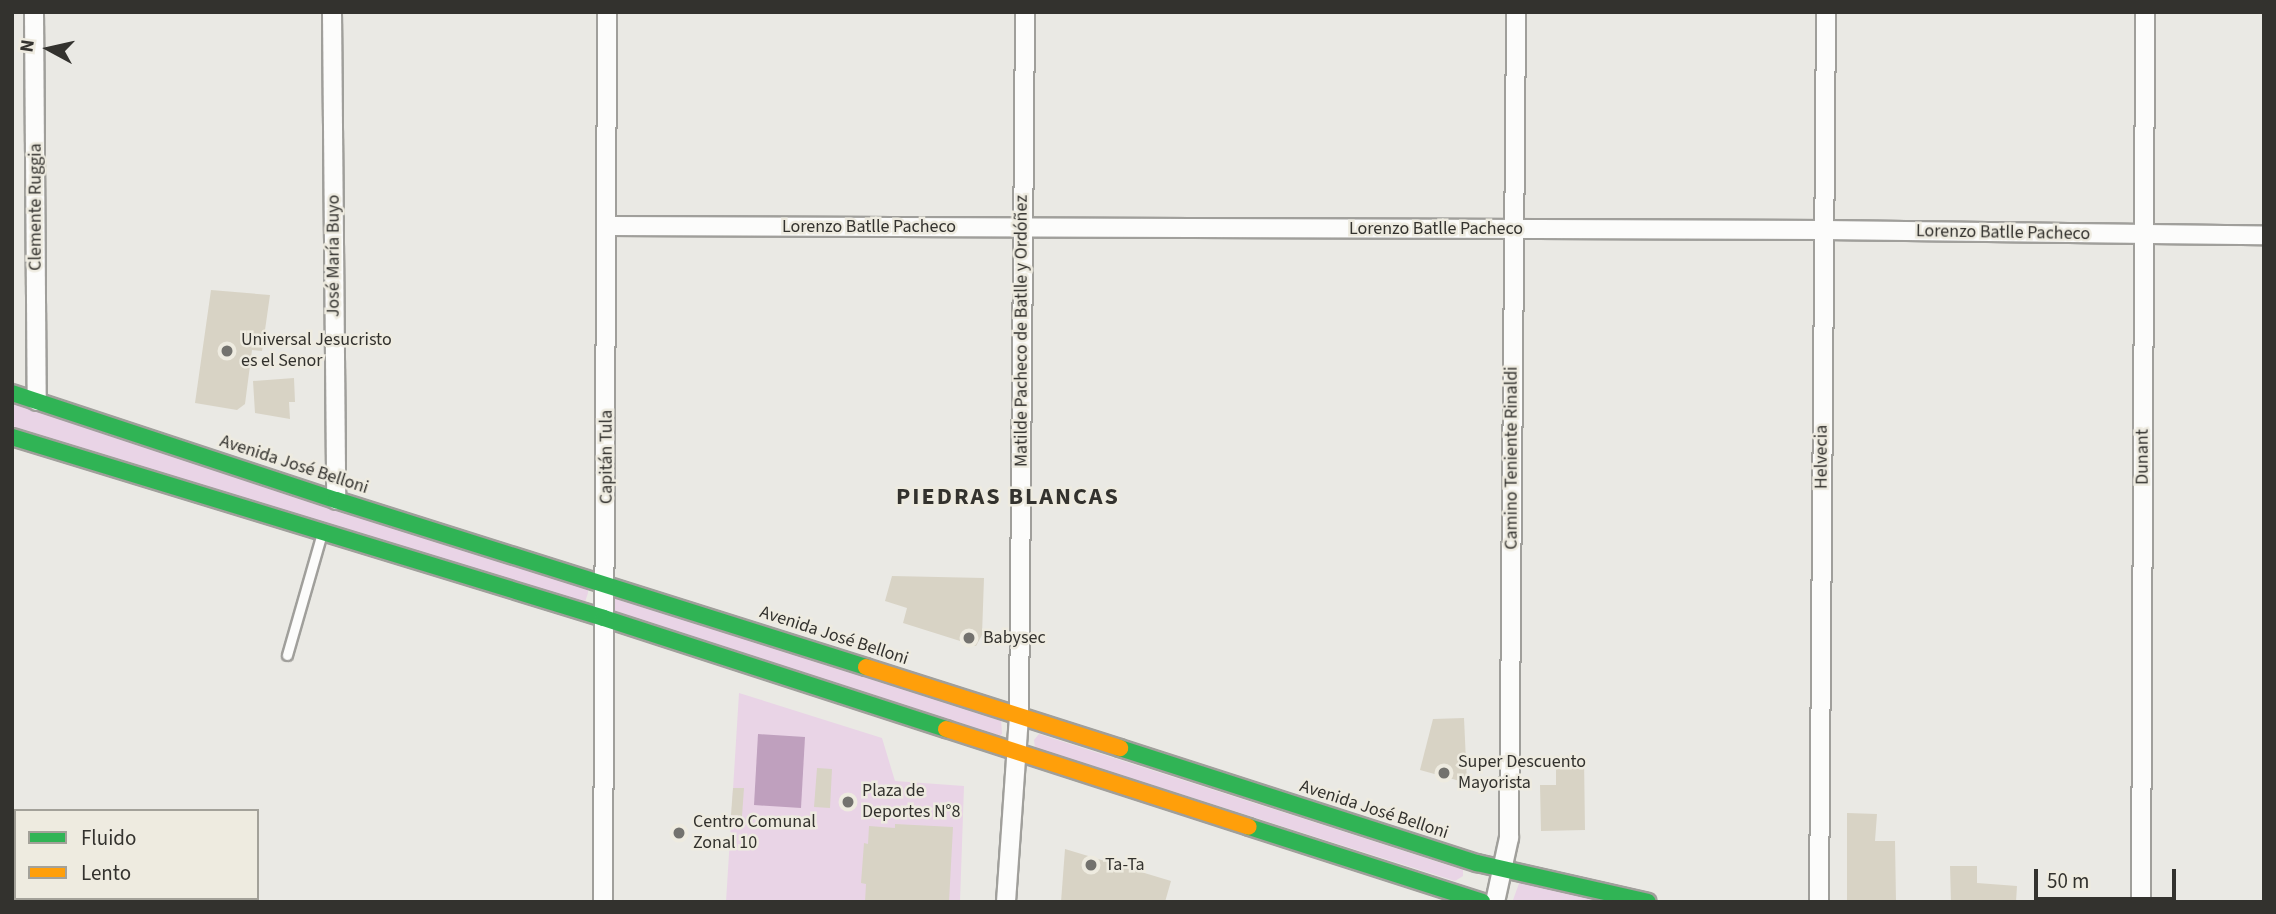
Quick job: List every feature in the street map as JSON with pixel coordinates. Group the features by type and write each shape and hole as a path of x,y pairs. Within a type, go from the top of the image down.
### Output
{"main road":[{"name":"Avenida José Belloni","path":"12,393 336,500 605,583 1477,863 1648,902"},
{"path":"12,436 604,618 1482,902"}],"street":[{"name":"Clemente Ruggia","path":"34,12 37,401"},
{"name":"José María Buyo","path":"332,12 336,500"},
{"name":"Capitán Tula","path":"603,902 607,12"},
{"name":"Matilde Pacheco de Batlle y Ordóñez","path":"1006,902 1019,716 1025,12"},
{"name":"Camino Teniente Rinaldi","path":"1495,902 1505,869 1509,838 1516,12"},
{"name":"Helvecia","path":"1819,902 1826,12"},
{"name":"Dunant","path":"2141,902 2144,12"},
{"name":"Lorenzo Batlle Pacheco","path":"608,226 1824,230 2264,235"}],"lane":[{"path":"287,655 323,531"}],"shaded area":[{"path":"12,401 588,585 585,602 12,426"},
{"path":"613,598 1001,719 1002,734 996,738 613,614"},
{"name":"Plaza de Deportes N°8","path":"739,693 882,738 895,781 964,786 960,902 726,902"},
{"path":"758,734 805,737 801,808 754,805"},
{"path":"1039,734 1463,870 1463,876 1455,881 1035,748 1034,740"},
{"path":"1521,878 1622,902 1518,902 1513,900"}],"building":[{"name":"Universal Jesucristo es el Senor","path":"211,290 270,295 262,351 252,350 245,404 237,410 195,403"},
{"path":"294,378 295,402 289,402 290,419 255,413 253,381"},
{"path":"892,576 984,578 982,635 976,646 903,623 907,608 885,601"},
{"path":"1464,718 1467,783 1420,770 1433,719"},
{"path":"1556,757 1584,757 1585,830 1541,831 1540,785 1556,785"},
{"path":"817,768 832,769 830,808 814,807"},
{"path":"733,788 744,788 742,816 731,815"},
{"path":"1847,813 1877,814 1875,841 1895,841 1896,902 1847,902"},
{"path":"895,824 953,827 949,902 865,902 866,884 861,883 864,843 868,844 869,826 895,828"},
{"name":"Ta-Ta","path":"1065,849 1171,881 1165,902 1061,902"},
{"path":"1950,866 1977,866 1977,883 2017,886 2016,902 1951,902"}],"traffic: fast":[{"path":"12,393 336,500 866,667"},
{"path":"12,437 604,618 946,729"},
{"path":"1120,748 1477,863 1648,902"},
{"path":"1249,827 1482,902"}],"traffic: slow":[{"path":"866,667 1120,748"},
{"path":"946,729 1249,827"}],"place":[{"name":"Universal Jesucristo es el Senor","path":"227,351"},
{"name":"Babysec","path":"969,638"},
{"name":"Super Descuento Mayorista","path":"1444,773"},
{"name":"Plaza de Deportes N°8","path":"848,802"},
{"name":"Centro Comunal Zonal 10","path":"679,833"},
{"name":"Ta-Ta","path":"1091,865"}],"district":[{"name":"PIEDRAS BLANCAS","path":"1008,497"}]}
